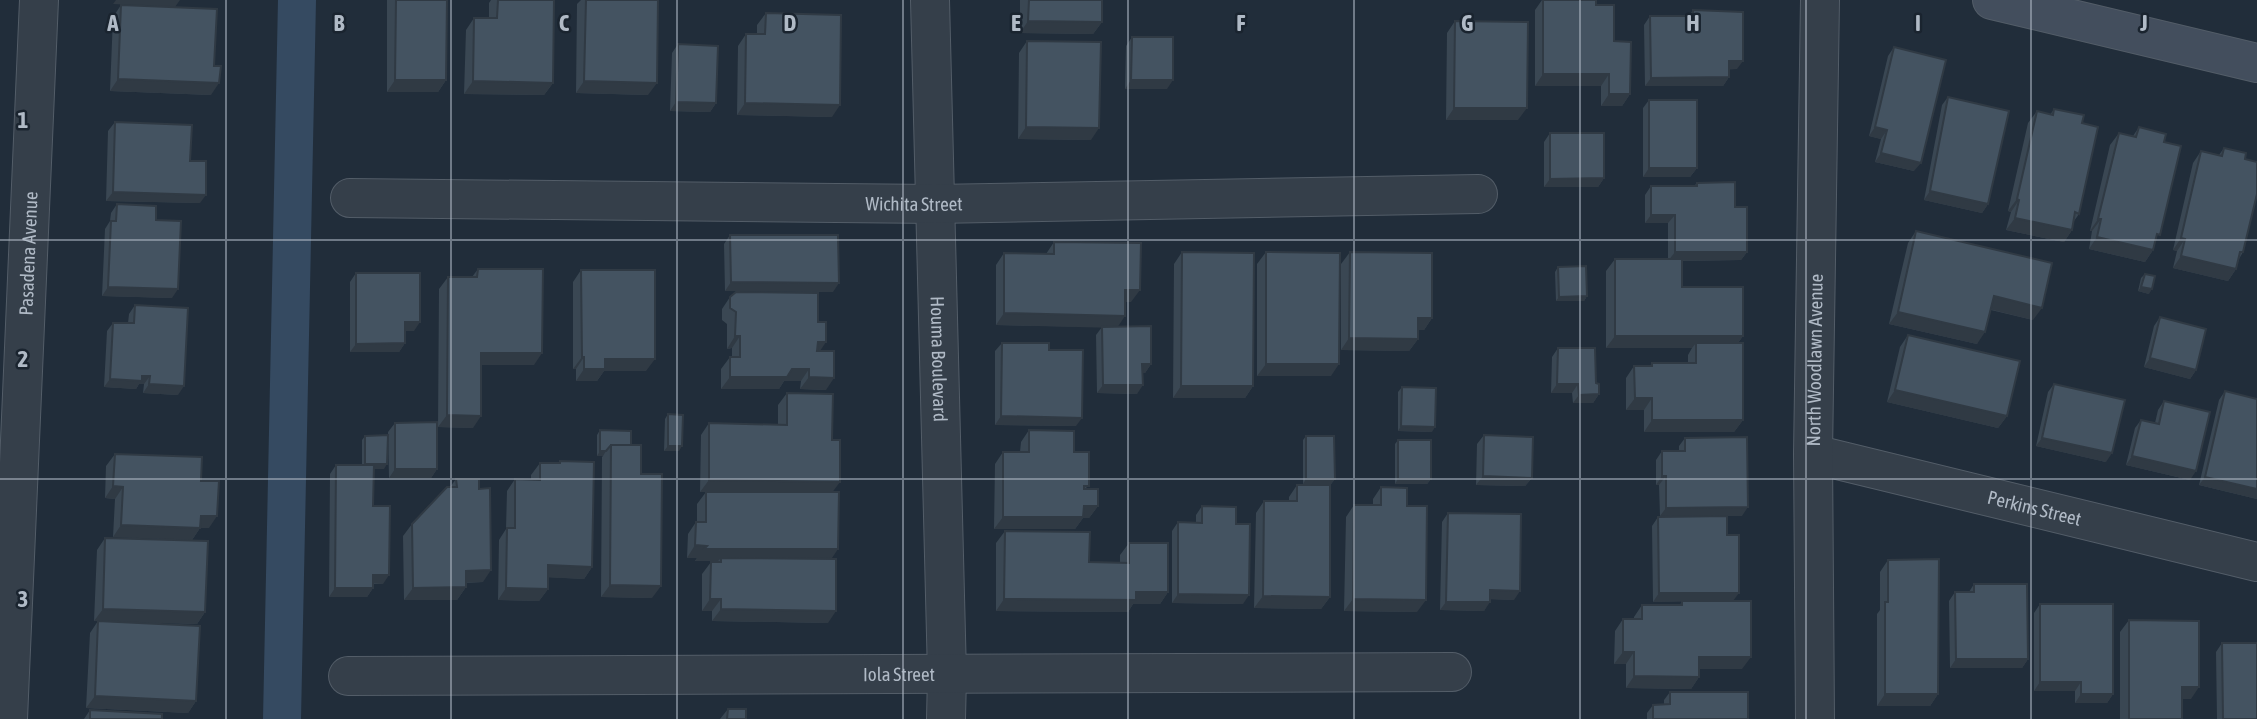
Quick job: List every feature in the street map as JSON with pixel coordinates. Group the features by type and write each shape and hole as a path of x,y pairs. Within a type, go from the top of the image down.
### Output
{"main road":[{"path":"1992,0 2257,63"}],"street":[{"name":"Pasadena Avenue","path":"8,719 10,426 39,0"},
{"name":"Houma Boulevard","path":"930,0 946,719"},
{"name":"North Woodlawn Avenue","path":"1815,719 1813,454 1820,0"},
{"name":"Wichita Street","path":"350,198 935,204 1478,194"},
{"name":"Perkins Street","path":"1813,454 2257,562"},
{"name":"Iola Street","path":"348,676 1452,672"}],"building":[{"path":"396,0 447,0 446,80 395,80"},
{"path":"498,0 554,0 553,83 473,81 474,18 497,18"},
{"path":"586,0 658,0 657,83 584,81"},
{"path":"1029,0 1102,0 1102,22 1028,21"},
{"path":"1543,0 1596,0 1596,5 1614,5 1614,41 1631,42 1630,94 1609,94 1609,74 1543,74"},
{"path":"121,5 217,9 214,66 221,66 219,83 118,79"},
{"path":"1693,10 1743,12 1743,61 1729,61 1729,77 1651,78 1650,16 1693,16"},
{"path":"766,13 841,15 840,105 745,103 746,34 765,34"},
{"path":"1455,21 1528,22 1527,108 1454,108"},
{"path":"1132,37 1173,37 1173,80 1131,80"},
{"path":"1027,41 1101,42 1099,128 1026,127"},
{"path":"678,44 718,46 716,103 676,102"},
{"path":"1894,47 1946,60 1921,163 1881,153 1887,130 1875,127"},
{"path":"1948,97 2009,111 1988,204 1930,191"},
{"path":"1649,100 1697,100 1697,168 1649,168"},
{"path":"2054,109 2084,115 2082,123 2098,127 2079,214 2075,212 2072,230 2015,218 2037,111 2053,115"},
{"path":"115,122 192,125 190,161 206,161 206,195 113,192"},
{"path":"2139,127 2166,134 2164,142 2181,146 2160,235 2157,234 2153,250 2097,237 2101,219 2098,219 2119,133 2136,137"},
{"path":"1550,133 1604,133 1604,178 1550,179"},
{"path":"2224,148 2246,153 2245,159 2257,162 2257,194 2243,252 2240,252 2236,269 2181,256 2185,239 2181,238 2201,151 2222,156"},
{"path":"1735,182 1735,207 1747,207 1747,252 1675,252 1675,215 1651,215 1651,186 1697,186 1697,183"},
{"path":"117,204 156,206 156,220 181,221 178,289 108,287 111,221 116,221"},
{"path":"1916,231 2052,263 2042,308 1994,296 1985,332 1898,312"},
{"path":"730,235 838,235 839,283 731,282"},
{"path":"1054,242 1141,243 1140,290 1125,290 1125,316 1004,313 1004,253 1054,254"},
{"path":"1182,252 1254,253 1253,386 1181,386"},
{"path":"1266,252 1340,253 1339,364 1266,364"},
{"path":"1350,252 1432,253 1432,318 1418,318 1418,339 1349,338"},
{"path":"1615,259 1682,259 1682,287 1743,287 1743,336 1615,336"},
{"path":"1586,266 1587,296 1559,297 1558,267"},
{"path":"478,269 543,269 542,353 481,353 481,416 447,415 448,277 477,277"},
{"path":"581,270 655,270 655,359 605,359 605,369 584,369"},
{"path":"356,273 420,273 420,322 405,322 405,343 356,344"},
{"path":"2145,274 2155,276 2152,289 2141,287"},
{"path":"736,292 818,293 818,322 826,322 826,342 818,342 817,351 834,351 834,378 809,377 809,369 792,369 787,377 730,377 730,357 740,357 740,336 735,336 736,312 730,308 730,297"},
{"path":"135,305 188,308 184,386 149,384 150,376 142,376 142,381 110,379 113,323 134,323"},
{"path":"2160,317 2206,329 2196,370 2150,358"},
{"path":"1151,326 1151,364 1142,364 1143,385 1103,385 1102,327"},
{"path":"1908,335 2020,361 2007,416 1895,390"},
{"path":"1002,343 1049,343 1049,350 1083,350 1082,418 1001,416"},
{"path":"1696,343 1743,343 1743,420 1652,420 1652,398 1635,398 1634,366 1652,366 1652,363 1696,363"},
{"path":"1558,348 1595,348 1599,394 1579,395 1578,384 1557,384"},
{"path":"2054,384 2125,400 2112,453 2042,438"},
{"path":"1402,387 1436,388 1435,427 1401,426"},
{"path":"2225,391 2257,399 2257,489 2205,477"},
{"path":"787,393 833,394 832,440 840,440 840,482 709,480 709,423 787,425"},
{"path":"2164,401 2210,412 2196,471 2132,456 2141,420 2159,424"},
{"path":"668,414 683,415 682,446 668,446"},
{"path":"437,422 437,469 395,469 395,423"},
{"path":"600,430 631,431 631,445 611,445 606,451 600,451"},
{"path":"1029,430 1074,431 1074,452 1089,452 1089,486 1084,486 1084,489 1098,489 1098,506 1084,506 1083,517 1003,517 1003,452 1029,452"},
{"path":"388,435 387,464 365,464 365,436"},
{"path":"1484,435 1533,437 1532,478 1483,476"},
{"path":"1306,436 1334,436 1335,479 1306,479"},
{"path":"1747,437 1748,507 1666,508 1666,476 1662,476 1662,451 1685,451 1685,438"},
{"path":"1398,440 1431,440 1431,479 1398,479"},
{"path":"611,445 641,445 641,474 662,474 661,586 610,585"},
{"path":"115,454 202,457 201,481 219,481 217,516 201,516 200,528 121,525 123,487 113,486"},
{"path":"594,462 592,567 548,565 548,589 506,588 507,528 515,528 515,479 540,480 540,463"},
{"path":"336,465 374,465 373,506 390,506 389,575 373,575 373,588 335,588"},
{"path":"456,479 479,479 479,489 490,488 491,570 466,571 466,587 413,588 412,524 447,487 457,487"},
{"path":"1297,485 1330,485 1330,597 1263,596 1264,501 1297,501"},
{"path":"1381,487 1407,488 1407,506 1427,506 1426,600 1353,599 1354,505 1381,505"},
{"path":"706,492 839,492 838,549 704,549 707,546 695,545 696,522 706,522"},
{"path":"1202,506 1236,507 1236,524 1250,524 1249,595 1178,594 1178,522 1202,523"},
{"path":"1448,513 1521,514 1520,591 1490,590 1490,602 1446,602"},
{"path":"1727,516 1727,535 1739,535 1739,593 1659,593 1658,517"},
{"path":"1005,531 1090,532 1089,562 1129,563 1129,543 1168,543 1168,592 1136,592 1136,600 1004,599"},
{"path":"105,538 208,541 205,612 103,609"},
{"path":"721,558 836,559 836,611 721,609 721,599 710,599 711,562 721,562"},
{"path":"1939,559 1938,694 1885,694 1888,560"},
{"path":"1974,584 2027,584 2028,659 1956,659 1955,592 1974,592"},
{"path":"1682,601 1751,601 1751,657 1699,657 1699,677 1634,676 1634,652 1623,652 1623,619 1642,619 1642,605 1682,605"},
{"path":"2040,604 2113,604 2113,694 2081,694 2081,682 2040,682"},
{"path":"2129,620 2199,621 2199,687 2182,687 2182,719 2129,719"},
{"path":"98,621 200,626 196,701 95,696"},
{"path":"2222,643 2257,643 2257,719 2223,719"},
{"path":"1670,692 1748,692 1748,719 1653,719 1653,705 1670,704"},
{"path":"728,709 746,709 746,719 727,719"},
{"path":"90,710 162,714 162,719 90,719"}],"waterway":[{"path":"282,719 297,0"}]}
